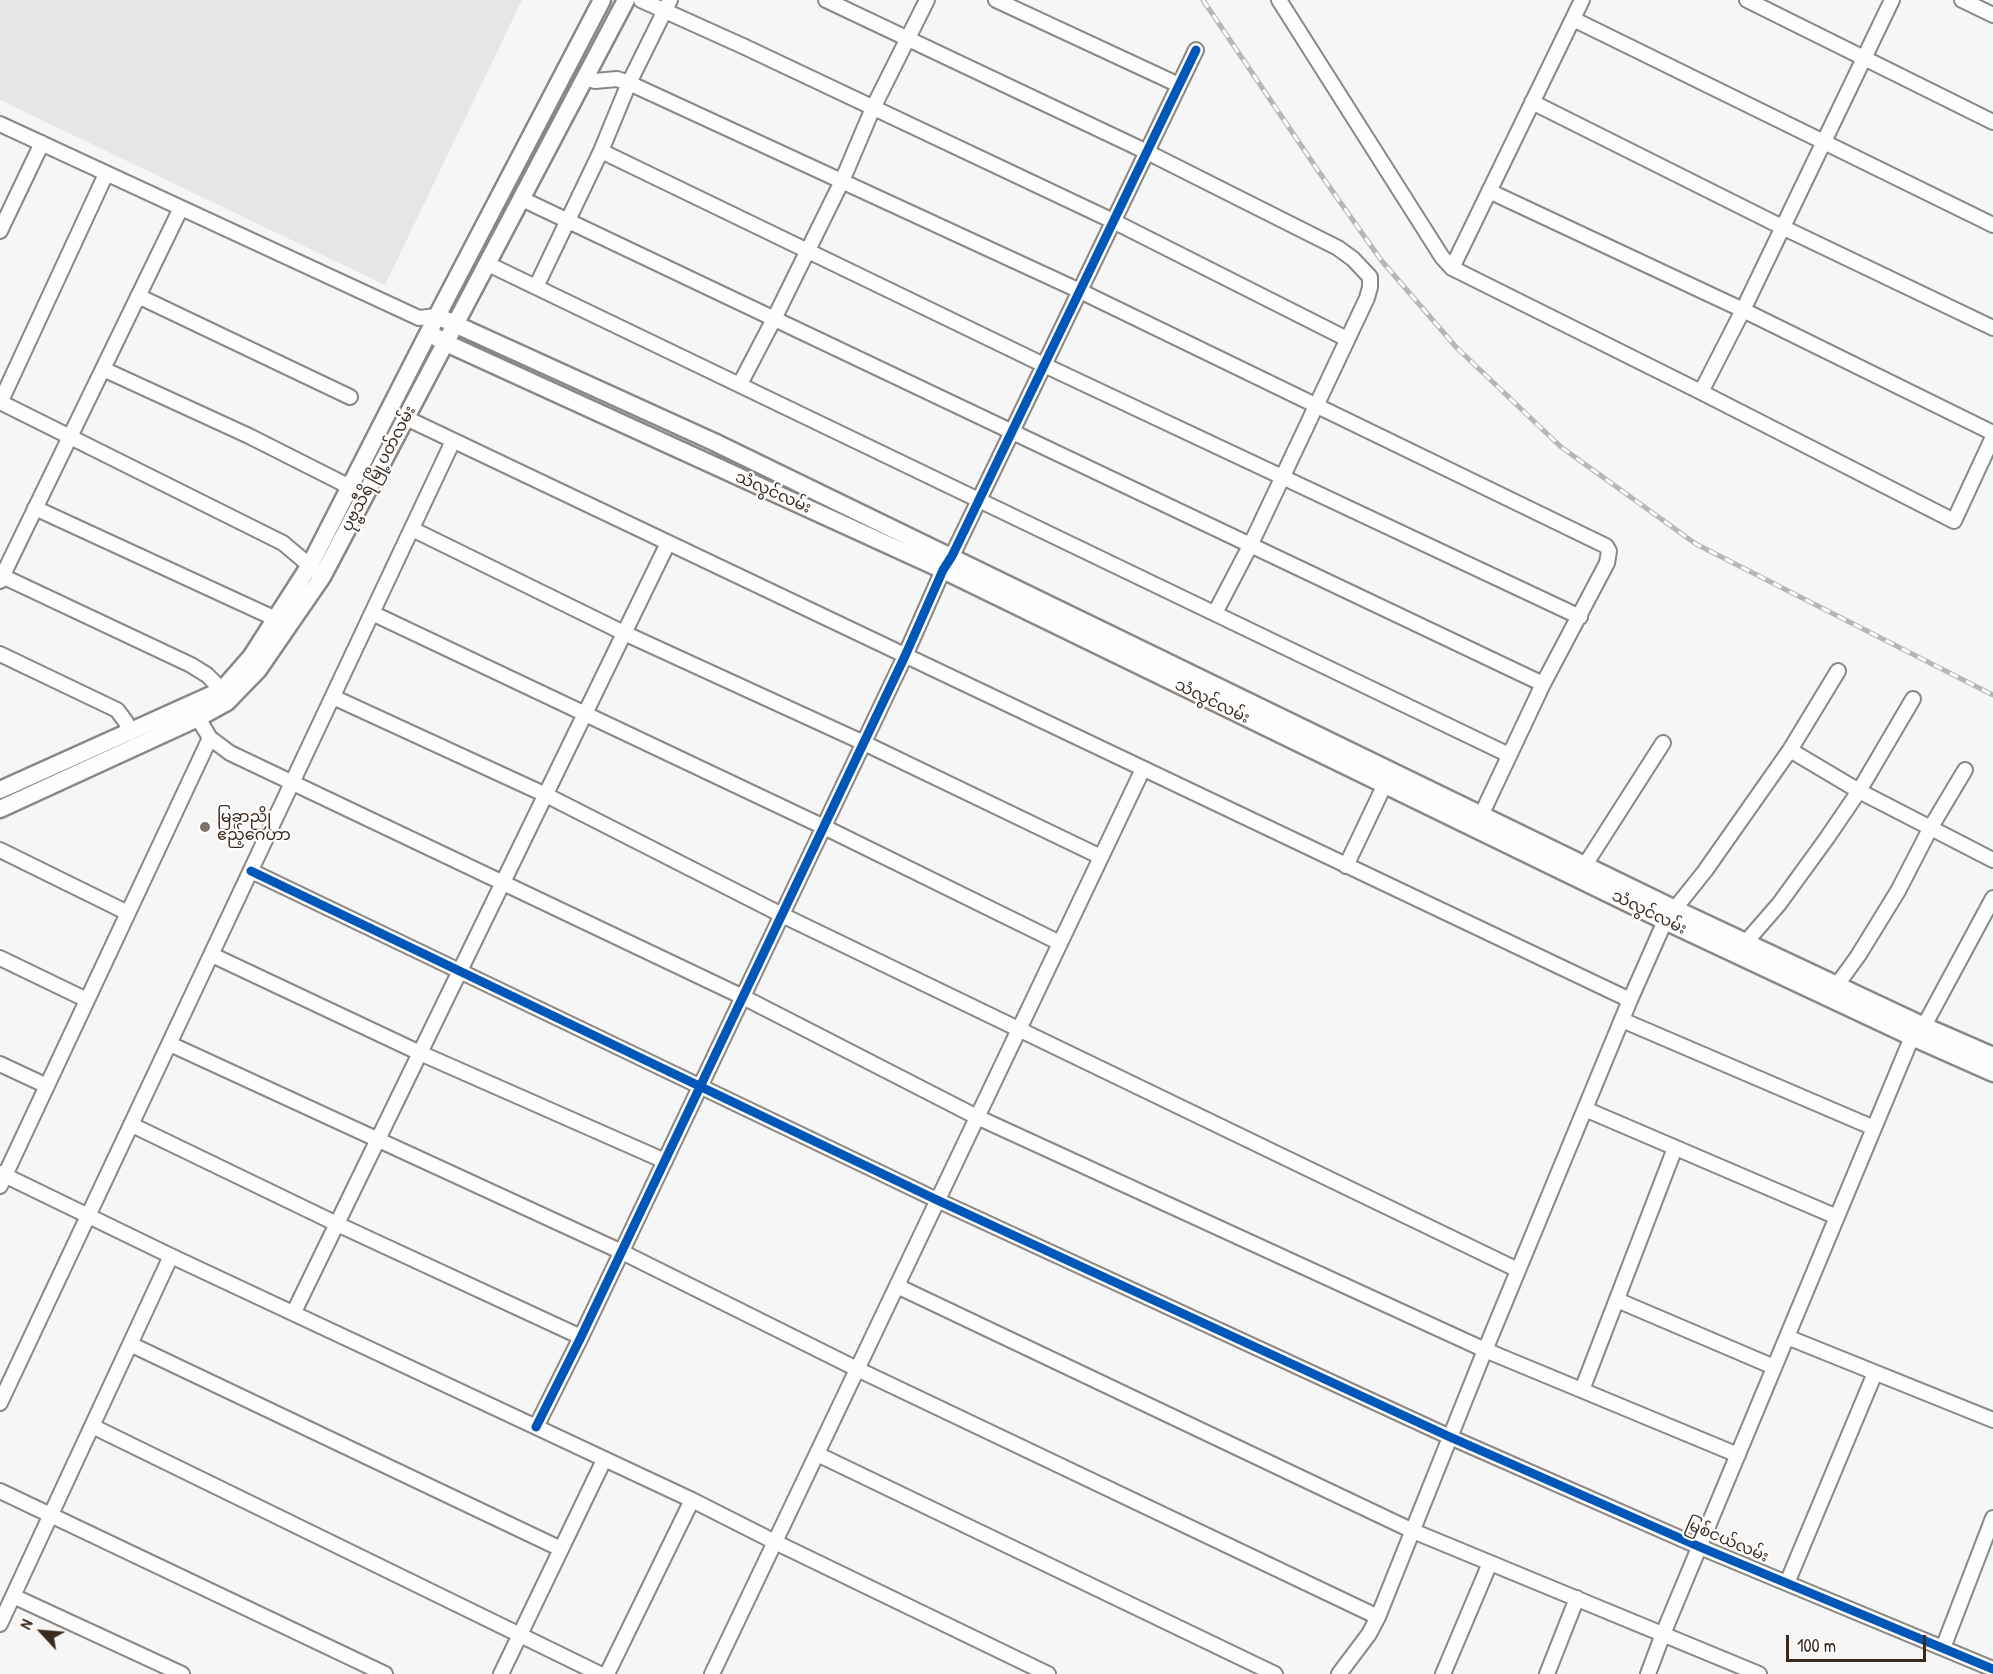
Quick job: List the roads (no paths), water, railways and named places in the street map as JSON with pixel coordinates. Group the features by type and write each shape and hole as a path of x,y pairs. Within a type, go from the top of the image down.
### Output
{"main road":[{"name":"ပုဗ္ဗသီရိ မြို့ပတ်လမ်း","path":"6,788 222,690 251,657 276,619 316,571 350,487 602,0"},
{"name":"ပုဗ္ဗသီရိ မြို့ပတ်လမ်း","path":"0,809 228,702 258,670 406,418 626,0"},
{"name":"သံလွင်လမ်း","path":"437,316 714,442 1199,696 1385,784 1585,865 1670,915 1746,942 1837,985 1993,1073"},
{"name":"သံလွင်လမ်း","path":"429,333 446,343 948,563 1670,915 1918,1032 1993,1056"},
{"path":"6,788 19,801"}],"street":[{"path":"640,0 668,5 873,108 1113,221 1347,339"},
{"path":"826,0 1147,152 1338,248 1353,259 1370,277 1367,298 1250,546 1215,612"},
{"path":"740,384 842,181 873,108 927,0"},
{"path":"996,0 1179,84"},
{"path":"1280,0 1452,268 1954,521 1993,435 1743,310 1489,191"},
{"path":"1452,268 1582,0"},
{"path":"1747,0 1993,122"},
{"path":"1701,392 1743,310 1892,0"},
{"path":"1962,0 1993,15"},
{"path":"536,287 629,83 668,5"},
{"path":"1573,19 1993,225"},
{"path":"536,1427 622,1252 948,563 1196,50"},
{"path":"586,78 595,81 617,79 629,83 1080,291 1606,546 1609,551 1607,564 1543,684 1478,822"},
{"path":"1532,102 1782,227 1993,328"},
{"path":"0,124 419,318 437,316"},
{"path":"0,231 42,143"},
{"path":"600,150 1044,365 1580,617"},
{"path":"106,174 0,402 283,543 316,571"},
{"path":"522,199 1543,684"},
{"path":"181,208 1,578 190,666 207,675 222,690"},
{"path":"488,264 1509,755"},
{"path":"138,296 350,397"},
{"path":"419,318 429,333"},
{"path":"103,369 249,436 350,487"},
{"path":"406,418 1630,1000"},
{"path":"0,1403 453,441"},
{"path":"35,508 276,619"},
{"path":"412,529 624,633 864,743 1101,857"},
{"path":"294,1312 668,543"},
{"path":"372,613 824,827 1060,944"},
{"path":"0,654 117,710 126,722 129,733"},
{"path":"1357,1674 1343,1669 1369,1634 1378,1617 1485,1350 1630,1000 1670,915 1790,750 1838,671"},
{"path":"333,697 546,795 782,915 1518,1270"},
{"path":"1746,942 1779,904 1859,791 1913,699"},
{"path":"198,718 210,738 231,753 743,997 977,1117 1485,1350 1738,1455"},
{"path":"210,738 2,1178 89,1216 692,1500 1048,1674"},
{"path":"1585,865 1663,743"},
{"path":"1790,750 1859,791 1993,860"},
{"path":"712,1674 1143,769"},
{"path":"1837,985 1858,956 1898,891 1931,827 1965,770"},
{"path":"1346,866 1385,784"},
{"path":"0,850 128,913"},
{"name":"မြစ်ငယ်လမ်း","path":"251,871 937,1200 1450,1437 1700,1547 1993,1669"},
{"path":"1648,1674 1874,1128 1918,1032 1993,898"},
{"path":"212,955 420,1053 665,1161"},
{"path":"0,958 87,1000"},
{"path":"1622,1020 1874,1128"},
{"path":"170,1044 622,1252 857,1369 1378,1617"},
{"path":"0,1064 47,1086"},
{"path":"1585,1109 1837,1217"},
{"path":"132,1125 337,1224 581,1337"},
{"path":"1582,1390 1675,1148"},
{"path":"0,1624 171,1256"},
{"path":"897,1286 1413,1531 1753,1673"},
{"path":"1617,1300 1774,1367"},
{"path":"1787,1337 1993,1420"},
{"path":"130,1344 561,1549"},
{"path":"1786,1583 1875,1372"},
{"path":"92,1426 600,1674"},
{"path":"817,1454 1275,1674"},
{"path":"501,1674 604,1460"},
{"path":"0,1491 385,1674"},
{"path":"607,1674 692,1500"},
{"path":"1943,1648 1993,1518"},
{"path":"1443,1674 1490,1563"},
{"path":"13,1596 182,1674"},
{"path":"1547,1674 1576,1598"}],"railway":[{"path":"1203,0 1381,260 1456,347 1561,447 1696,544 1993,695"}],"place":[{"name":"မြခွာညို ဧည့်ဂေဟာ","path":"205,827"}]}
